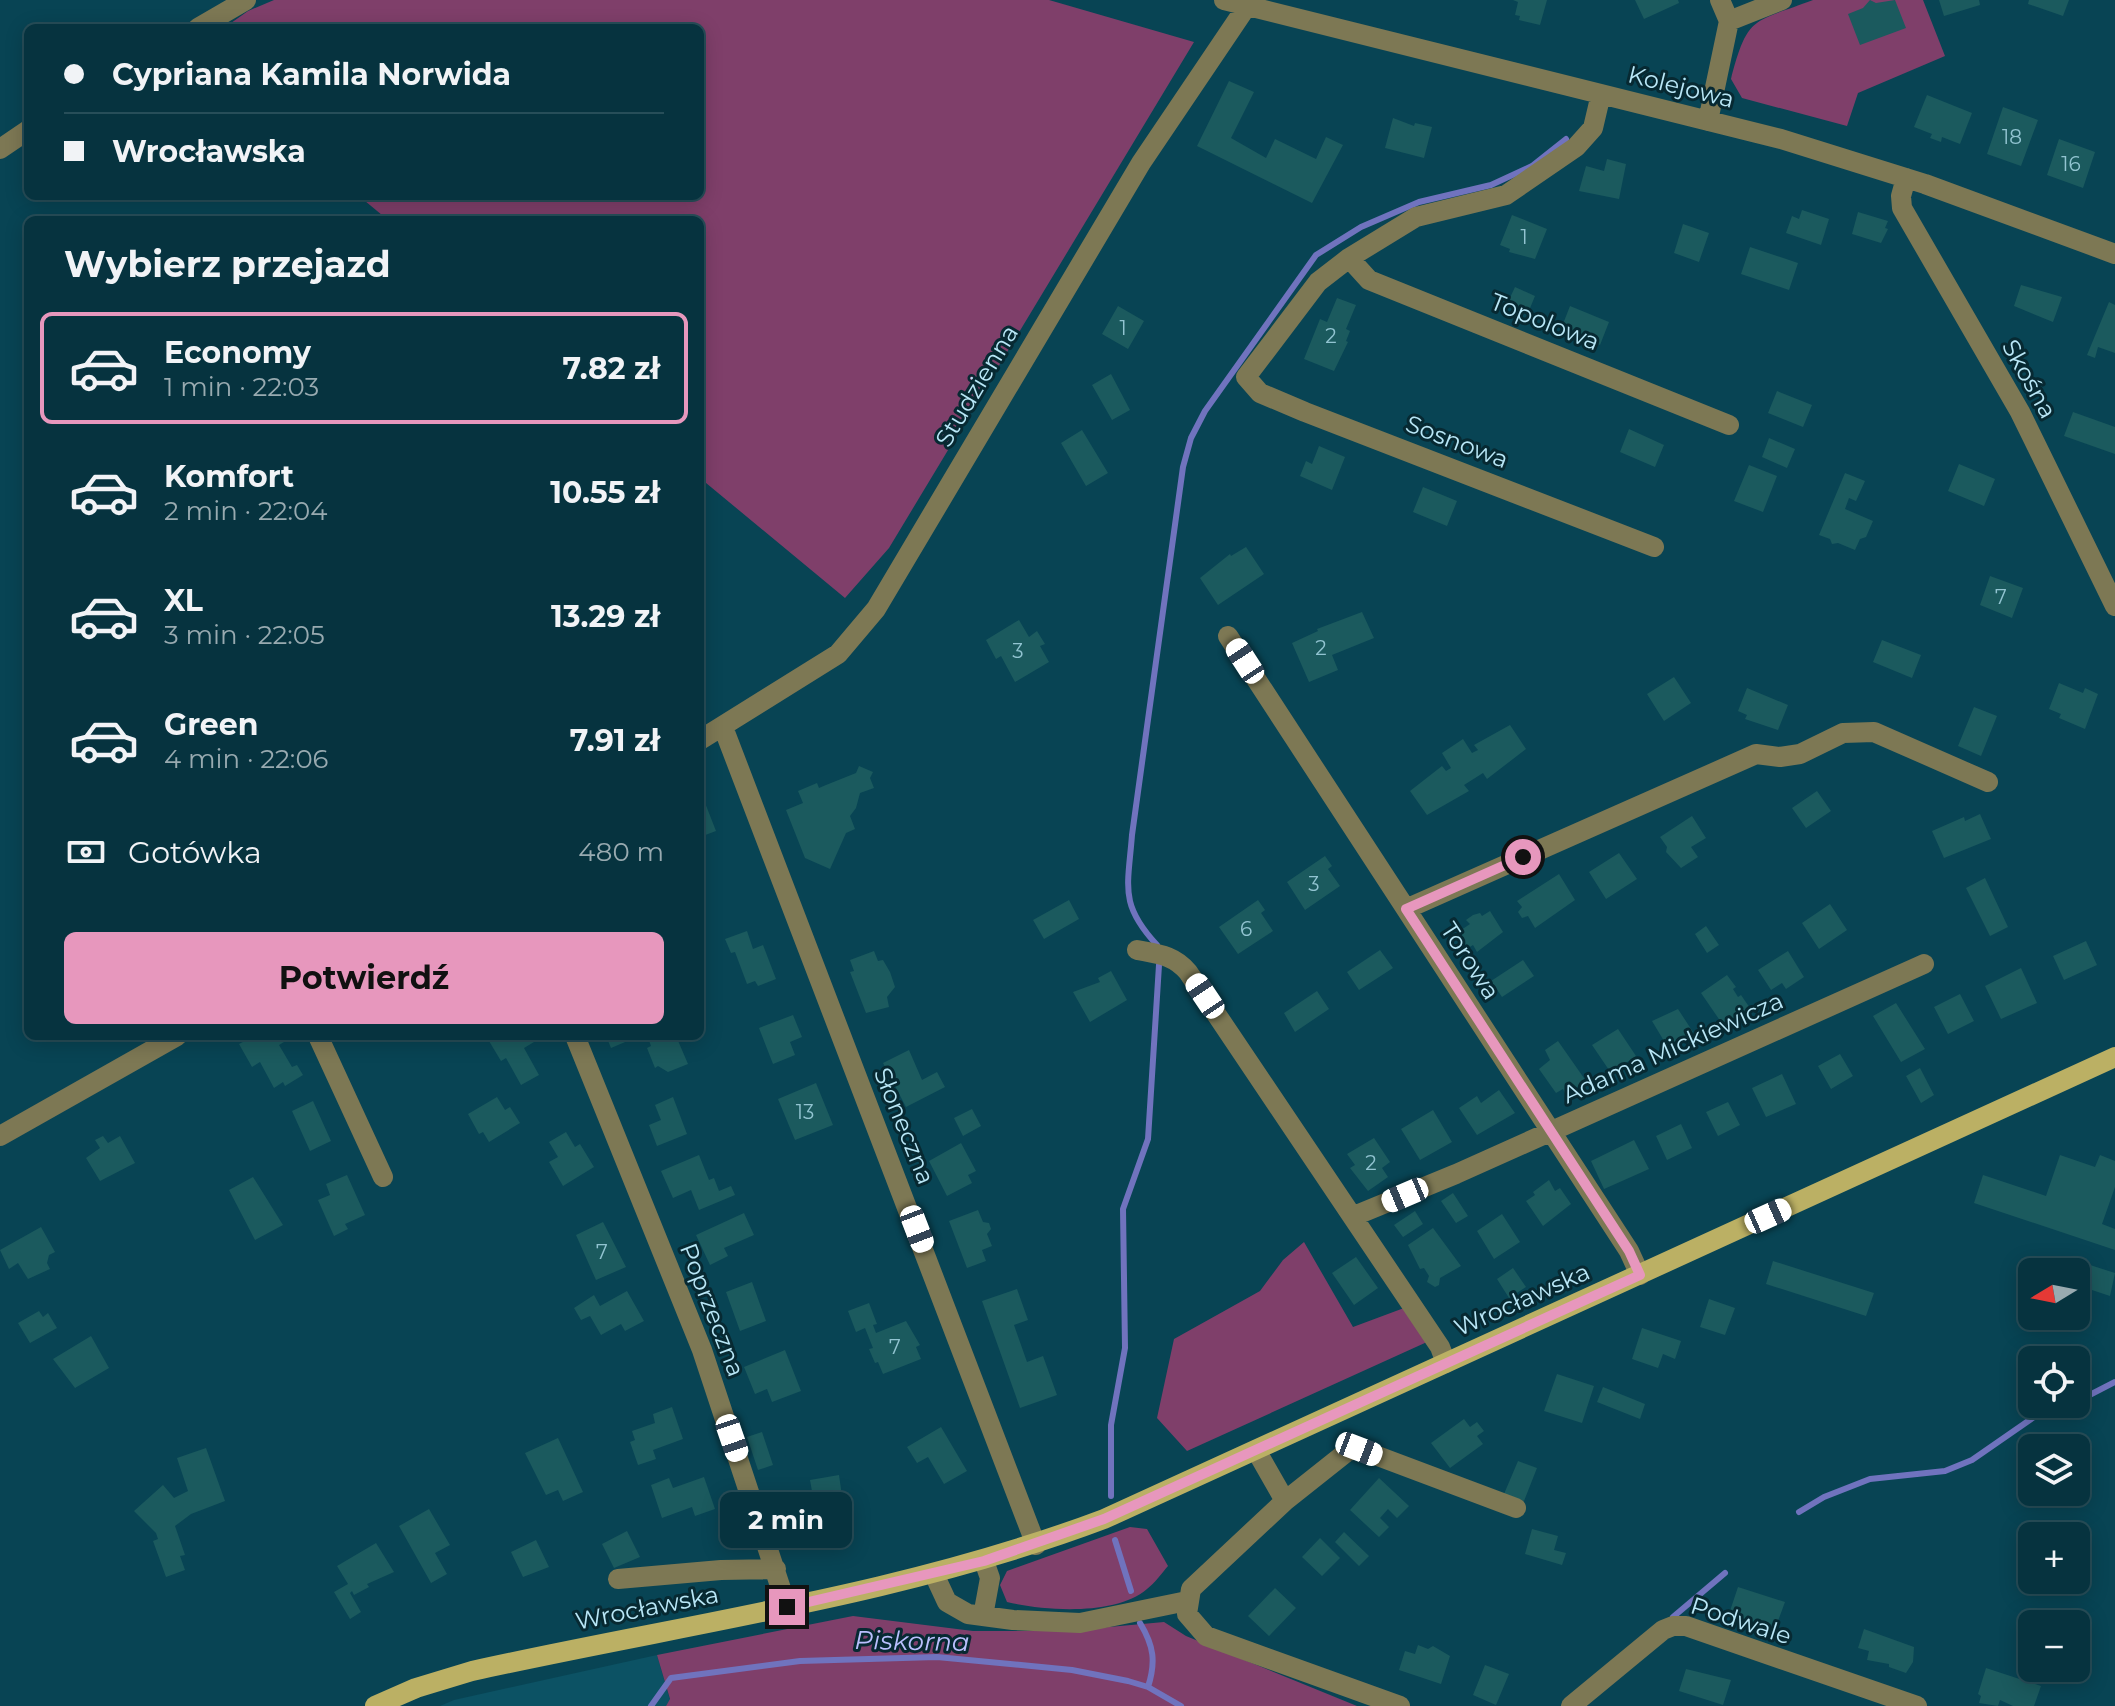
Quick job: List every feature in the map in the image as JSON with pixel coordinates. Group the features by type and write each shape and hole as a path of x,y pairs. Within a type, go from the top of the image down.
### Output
{"main road":[{"name":"Wrocławska","path":"375,1706 416,1688 472,1671 787,1607 934,1574 1036,1545 1104,1519 2115,1057"}],"street":[{"path":"205,24 246,0"},
{"name":"Kolejowa","path":"1224,0 1249,3 1781,139 1906,178 2115,254"},
{"path":"1708,121 1729,21 1720,0"},
{"path":"1729,21 1782,0"},
{"name":"Studzienna","path":"704,738 838,654 876,609 1141,163 1249,3"},
{"path":"1349,258 1416,217 1506,195 1576,147 1593,128 1601,94"},
{"path":"0,149 24,133"},
{"name":"Skośna","path":"1906,178 1901,196 1902,208 2020,412 2095,571 2115,606"},
{"name":"Sosnowa","path":"1349,258 1318,282 1246,377 1260,393 1654,547"},
{"name":"Topolowa","path":"1349,258 1369,280 1729,425"},
{"path":"2095,571 2115,579"},
{"name":"Torowa","path":"1228,636 1629,1251 1640,1275"},
{"name":"Słoneczna","path":"723,727 1036,1545"},
{"path":"1406,909 1756,754 1780,757 1800,754 1843,733 1874,732 1988,782"},
{"path":"1137,950 1166,955 1180,962 1188,972 1354,1216 1440,1347 1446,1363"},
{"name":"Adama Mickiewicza","path":"1354,1216 1924,964"},
{"path":"0,1136 170,1040"},
{"path":"320,1040 383,1177"},
{"name":"Poprzeczna","path":"577,1040 702,1350 787,1607"},
{"path":"1400,1706 1206,1636 1187,1614 1191,1589 1204,1573 1285,1501 1348,1451 1359,1449 1516,1508"},
{"path":"1256,1450 1285,1501"},
{"path":"983,1616 990,1578 984,1561"},
{"path":"618,1579 721,1570 776,1569"},
{"path":"934,1574 947,1602 968,1614 983,1616 1080,1623 1187,1601"},
{"name":"Podwale","path":"1571,1706 1649,1640 1673,1626 1686,1626 1917,1706"}],"shaded area":[{"path":"274,0 1049,0 1194,42 889,548 845,598 704,481 704,216 383,216 364,200 704,200 704,24 230,24 248,11"},
{"path":"1813,0 1923,0 1945,56 1858,93 1847,126 1742,98 1731,79 1749,32 1765,18"},
{"path":"1304,1242 1353,1327 1404,1308 1427,1342 1187,1451 1157,1418 1174,1339 1260,1291 1283,1260"},
{"path":"1130,1527 1147,1529 1168,1566 1150,1587 1134,1598 1117,1604 1079,1609 1040,1608 1007,1602 1000,1585 1007,1571"},
{"path":"853,1616 973,1631 1065,1631 1164,1622 1186,1636 1357,1706 666,1706 670,1699 657,1655"},
{"path":"657,1655 670,1700 666,1706 440,1706 454,1700"}],"building":[{"path":"1513,0 1547,0 1540,25 1519,20 1520,16 1515,15 1518,2"},
{"path":"1635,0 1678,0 1679,3 1644,19"},
{"path":"1870,0 1876,3 1895,0 1906,28 1860,45 1848,14 1863,8"},
{"path":"1939,0 1979,0 1980,5 1944,16"},
{"path":"2029,0 2069,0 2063,16 2028,4"},
{"path":"1229,81 1254,92 1231,138 1266,158 1275,139 1316,159 1326,137 1343,145 1312,203 1197,146"},
{"path":"1927,95 1972,113 1960,144 1942,137 1941,142 1930,138 1932,134 1914,127"},
{"path":"2003,107 2038,120 2021,166 1987,154"},
{"path":"1393,118 1414,126 1415,123 1432,127 1424,158 1385,148"},
{"path":"2059,139 2095,152 2083,188 2047,175"},
{"path":"1607,159 1626,164 1619,199 1579,191 1586,166 1604,171"},
{"path":"1802,210 1829,219 1821,245 1786,233 1792,216 1799,219"},
{"path":"1858,212 1888,221 1885,228 1888,229 1881,243 1852,234"},
{"path":"1512,215 1547,229 1535,259 1509,252 1510,249 1500,245"},
{"path":"1683,224 1709,233 1699,262 1674,253"},
{"path":"1750,247 1798,263 1789,290 1741,274"},
{"path":"2021,285 2062,297 2053,322 2014,306"},
{"path":"1515,287 1535,296 1528,313 1507,304"},
{"path":"1337,298 1356,305 1346,329 1350,331 1348,342 1334,371 1304,359 1320,319 1327,322"},
{"path":"2109,302 2115,305 2115,353 2098,347 2095,358 2087,355"},
{"path":"1118,306 1144,321 1128,349 1102,334"},
{"path":"1570,306 1609,322 1600,345 1561,329"},
{"path":"1111,374 1130,410 1112,420 1092,385"},
{"path":"1777,391 1812,405 1803,427 1768,413"},
{"path":"2073,412 2115,427 2115,454 2064,436"},
{"path":"1629,429 1664,445 1655,467 1620,452"},
{"path":"1082,430 1108,473 1086,486 1061,443"},
{"path":"1769,438 1795,449 1787,468 1762,457"},
{"path":"1319,446 1345,457 1332,490 1300,476 1306,461 1312,464"},
{"path":"1959,464 1995,479 1984,506 1948,491"},
{"path":"1749,465 1777,476 1763,512 1734,501"},
{"path":"1845,473 1865,481 1856,501 1849,498 1845,509 1873,521 1866,537 1860,539 1855,550 1838,543 1832,544 1830,539 1819,535"},
{"path":"1423,487 1457,501 1447,526 1413,512"},
{"path":"1246,547 1264,574 1218,605 1200,578 1230,554"},
{"path":"1990,576 2023,588 2012,618 1980,605"},
{"path":"1362,612 1374,638 1332,655 1338,670 1309,682 1292,643 1317,629"},
{"path":"1019,620 1029,637 1037,631 1045,644 1040,646 1049,662 1015,682 1001,656 996,659 986,640"},
{"path":"1882,640 1921,655 1912,678 1873,662"},
{"path":"1674,677 1691,703 1664,721 1647,694"},
{"path":"2059,683 2083,693 2085,688 2098,694 2085,729 2059,718 2061,714 2049,709"},
{"path":"1747,688 1788,705 1778,730 1745,719 1747,715 1738,711"},
{"path":"1974,707 1997,716 1981,756 1958,746"},
{"path":"1510,725 1526,749 1487,779 1483,773 1464,785 1469,791 1427,815 1410,791 1442,766 1446,771 1451,768 1442,753 1463,739 1472,753 1478,750 1474,745"},
{"path":"859,766 873,772 870,778 874,788 860,793 850,816 855,829 846,833 830,869 805,858 786,810 803,803 798,791 817,783 819,788 856,773"},
{"path":"1817,791 1831,811 1806,828 1792,808"},
{"path":"704,800 716,831 704,836"},
{"path":"1980,814 1991,839 1944,858 1932,831 1964,817 1965,821"},
{"path":"1692,816 1706,838 1691,847 1698,857 1681,868 1666,852 1667,847 1660,837"},
{"path":"1619,853 1637,879 1606,899 1589,872"},
{"path":"1325,856 1332,866 1328,869 1340,886 1305,910 1287,882"},
{"path":"1559,874 1575,900 1535,928 1528,916 1522,918 1518,912 1522,907 1517,901"},
{"path":"1985,878 2008,927 1990,936 1966,888"},
{"path":"1069,900 1079,919 1044,939 1033,920"},
{"path":"1258,900 1265,910 1261,913 1273,931 1238,954 1219,927"},
{"path":"1830,904 1847,930 1819,949 1802,923"},
{"path":"1490,911 1503,932 1477,952 1473,945 1465,950 1455,934 1470,924 1466,920 1473,915 1480,913 1482,916"},
{"path":"1706,926 1719,945 1707,953 1695,934"},
{"path":"747,931 753,949 763,945 776,979 758,986 755,981 747,984 735,952 731,953 725,939"},
{"path":"2086,941 2097,965 2064,980 2053,956"},
{"path":"1380,950 1393,968 1359,990 1347,972"},
{"path":"874,951 878,961 883,960 890,972 895,987 887,997 889,1007 866,1013 850,972 854,971 850,960"},
{"path":"1788,951 1804,977 1786,989 1782,983 1771,990 1758,970"},
{"path":"1523,960 1534,976 1502,997 1491,981"},
{"path":"2021,968 2037,1003 2001,1019 1985,986"},
{"path":"1111,971 1127,1000 1090,1022 1073,992 1100,982 1098,978"},
{"path":"1727,975 1736,987 1733,989 1738,997 1741,995 1752,1011 1723,1025 1701,993"},
{"path":"1317,991 1329,1009 1295,1032 1284,1013"},
{"path":"1960,994 1974,1021 1948,1034 1934,1007"},
{"path":"1896,1003 1925,1049 1901,1062 1873,1016"},
{"path":"1678,1009 1693,1032 1667,1046 1652,1021"},
{"path":"793,1015 802,1037 790,1042 795,1055 773,1064 759,1028"},
{"path":"1618,1029 1636,1056 1611,1073 1592,1045"},
{"path":"246,1040 283,1040 279,1045 292,1067 297,1065 303,1075 285,1086 283,1082 274,1088 260,1062 252,1067 239,1044"},
{"path":"488,1040 537,1040 524,1048 539,1075 521,1085 506,1058 501,1061"},
{"path":"608,1040 630,1040 611,1048"},
{"path":"649,1040 678,1040 688,1064 668,1072 658,1066 655,1068 647,1048 651,1046"},
{"path":"1558,1041 1586,1081 1566,1095 1563,1089 1556,1093 1539,1069 1550,1060 1545,1050"},
{"path":"909,1050 922,1080 937,1072 945,1087 906,1107 883,1063"},
{"path":"1840,1054 1853,1076 1831,1089 1818,1066"},
{"path":"1920,1068 1934,1095 1921,1103 1906,1076"},
{"path":"1782,1074 1796,1104 1766,1117 1752,1088"},
{"path":"816,1083 833,1125 795,1140 778,1099"},
{"path":"1499,1090 1515,1113 1477,1135 1459,1108 1477,1096 1481,1103"},
{"path":"497,1097 505,1110 510,1107 520,1123 489,1142 483,1132 479,1134 468,1114"},
{"path":"673,1097 687,1134 657,1146 649,1125 661,1120 655,1105"},
{"path":"313,1101 331,1141 310,1151 292,1111"},
{"path":"1728,1102 1740,1125 1718,1136 1706,1112"},
{"path":"972,1109 981,1126 963,1136 954,1118"},
{"path":"1433,1110 1452,1142 1420,1160 1401,1129"},
{"path":"1681,1124 1692,1148 1667,1160 1656,1136"},
{"path":"566,1132 575,1147 580,1144 594,1167 563,1186 549,1162 558,1157 549,1142"},
{"path":"103,1136 108,1143 120,1136 135,1163 100,1181 86,1158 100,1148 95,1140"},
{"path":"1374,1138 1390,1162 1382,1168 1388,1177 1368,1191 1350,1168 1355,1165 1347,1154"},
{"path":"1634,1140 1649,1169 1604,1189 1591,1161"},
{"path":"961,1143 976,1171 968,1175 972,1183 947,1196 929,1161"},
{"path":"699,1155 709,1180 714,1178 719,1191 731,1186 735,1195 699,1210 691,1190 673,1198 661,1171"},
{"path":"2060,1155 2095,1167 2100,1155 2115,1161 2115,1187 2102,1224 2115,1229 2115,1250 1974,1203 1983,1175 2046,1196"},
{"path":"347,1175 365,1215 345,1224 348,1229 334,1236 318,1200 330,1195 326,1184"},
{"path":"253,1177 283,1225 255,1240 229,1190"},
{"path":"1549,1180 1555,1191 1560,1188 1571,1204 1543,1226 1526,1201"},
{"path":"1453,1193 1468,1216 1456,1223 1441,1201"},
{"path":"978,1210 983,1222 989,1223 991,1229 987,1234 992,1246 982,1250 986,1261 967,1268 949,1221"},
{"path":"1415,1211 1423,1224 1403,1237 1394,1225"},
{"path":"744,1213 754,1235 724,1248 728,1256 710,1265 696,1235"},
{"path":"1502,1214 1520,1242 1494,1259 1477,1231"},
{"path":"603,1222 626,1267 596,1280 576,1235"},
{"path":"41,1227 55,1252 49,1255 47,1263 50,1269 28,1279 18,1263 9,1269 0,1250"},
{"path":"1433,1228 1461,1266 1440,1278 1439,1285 1435,1287 1427,1282 1429,1276 1424,1268 1420,1269 1408,1245"},
{"path":"1356,1257 1378,1288 1354,1305 1332,1273"},
{"path":"1773,1261 1874,1293 1866,1316 1766,1284"},
{"path":"2090,1265 2115,1273 2110,1296 2090,1289"},
{"path":"1513,1268 1526,1287 1509,1298 1497,1279"},
{"path":"752,1282 766,1321 740,1331 726,1292"},
{"path":"1017,1289 1028,1320 1014,1325 1027,1362 1043,1356 1057,1395 1020,1408 982,1301"},
{"path":"627,1291 644,1321 625,1331 621,1324 601,1335 590,1316 581,1320 574,1308 594,1295 600,1306"},
{"path":"1709,1299 1735,1308 1725,1335 1700,1327"},
{"path":"869,1303 877,1324 873,1325 876,1333 906,1321 920,1345 916,1347 921,1359 883,1374 869,1349 873,1348 865,1328 856,1332 848,1311"},
{"path":"39,1311 43,1317 48,1313 57,1328 30,1343 18,1323"},
{"path":"1642,1328 1681,1341 1675,1359 1663,1354 1658,1368 1632,1359"},
{"path":"91,1336 109,1368 75,1388 53,1359"},
{"path":"785,1350 801,1391 772,1402 767,1389 755,1394 744,1367"},
{"path":"1557,1374 1594,1386 1582,1423 1544,1411"},
{"path":"1603,1387 1645,1404 1640,1419 1597,1402"},
{"path":"672,1407 683,1439 653,1450 656,1459 638,1465 630,1442 635,1440 632,1431 655,1423 653,1414"},
{"path":"1464,1419 1470,1427 1477,1422 1484,1431 1477,1436 1483,1444 1450,1468 1431,1443"},
{"path":"941,1427 967,1471 944,1484 928,1457 917,1463 907,1447"},
{"path":"762,1432 773,1465 758,1470 747,1437"},
{"path":"558,1438 583,1492 563,1501 558,1490 546,1495 525,1453"},
{"path":"206,1448 225,1501 191,1514 175,1526 185,1555 180,1556 185,1570 166,1577 153,1541 158,1539 156,1533 134,1511 163,1485 174,1498 188,1491 177,1458"},
{"path":"1518,1461 1537,1468 1524,1501 1504,1494"},
{"path":"839,1475 843,1503 815,1508 810,1480"},
{"path":"704,1477 715,1509 695,1516 692,1507 662,1518 651,1485 669,1478 673,1488"},
{"path":"1379,1478 1409,1506 1397,1518 1388,1509 1380,1518 1389,1527 1379,1537 1350,1510"},
{"path":"429,1509 450,1545 435,1553 447,1574 431,1583 399,1526"},
{"path":"1532,1529 1558,1536 1554,1550 1566,1553 1562,1565 1525,1554"},
{"path":"627,1531 640,1557 614,1568 602,1544"},
{"path":"1344,1532 1369,1556 1359,1566 1335,1542"},
{"path":"1320,1538 1340,1558 1322,1576 1302,1557"},
{"path":"536,1540 549,1567 523,1577 511,1552"},
{"path":"376,1543 394,1572 367,1584 369,1587 354,1595 352,1591 350,1593 361,1612 350,1619 334,1592 348,1584 337,1566"},
{"path":"1738,1587 1785,1602 1775,1629 1729,1614"},
{"path":"1275,1588 1296,1608 1269,1636 1248,1616"},
{"path":"1864,1629 1914,1647 1913,1662 1906,1673 1889,1667 1889,1664 1867,1660 1869,1651 1858,1648"},
{"path":"1418,1645 1428,1649 1433,1646 1450,1656 1441,1684 1399,1670 1405,1651 1415,1654"},
{"path":"1485,1665 1509,1674 1496,1705 1473,1695"},
{"path":"1986,1668 2018,1678 2018,1682 2041,1686 2034,1706 2013,1706 2000,1700 1998,1706 1979,1703 1981,1696 1978,1694"},
{"path":"1686,1669 1731,1680 1723,1705 1679,1691"}],"waterway":[{"path":"1157,945 1136,918 1128,882 1183,467 1191,438 1205,411 1316,255 1361,227 1419,202 1491,185 1532,166 1566,139"},
{"path":"1111,1496 1111,1425 1125,1348 1123,1209 1148,1139 1159,965"},
{"name":"Piskorna","path":"2090,1395 2115,1382"},
{"name":"Piskorna","path":"1799,1512 1824,1497 1870,1479 1945,1471 1972,1460 2033,1418"},
{"path":"1115,1540 1131,1591"},
{"name":"Piskorna","path":"1673,1617 1725,1573"},
{"path":"1140,1623 1152,1654 1148,1687"},
{"name":"Piskorna","path":"651,1706 671,1678 800,1661 937,1657 1072,1670 1128,1681 1148,1687 1181,1706"}],"route":[{"path":"787,1607 984,1561 1104,1519 1640,1275 1629,1251 1406,909 1523,857"}]}
